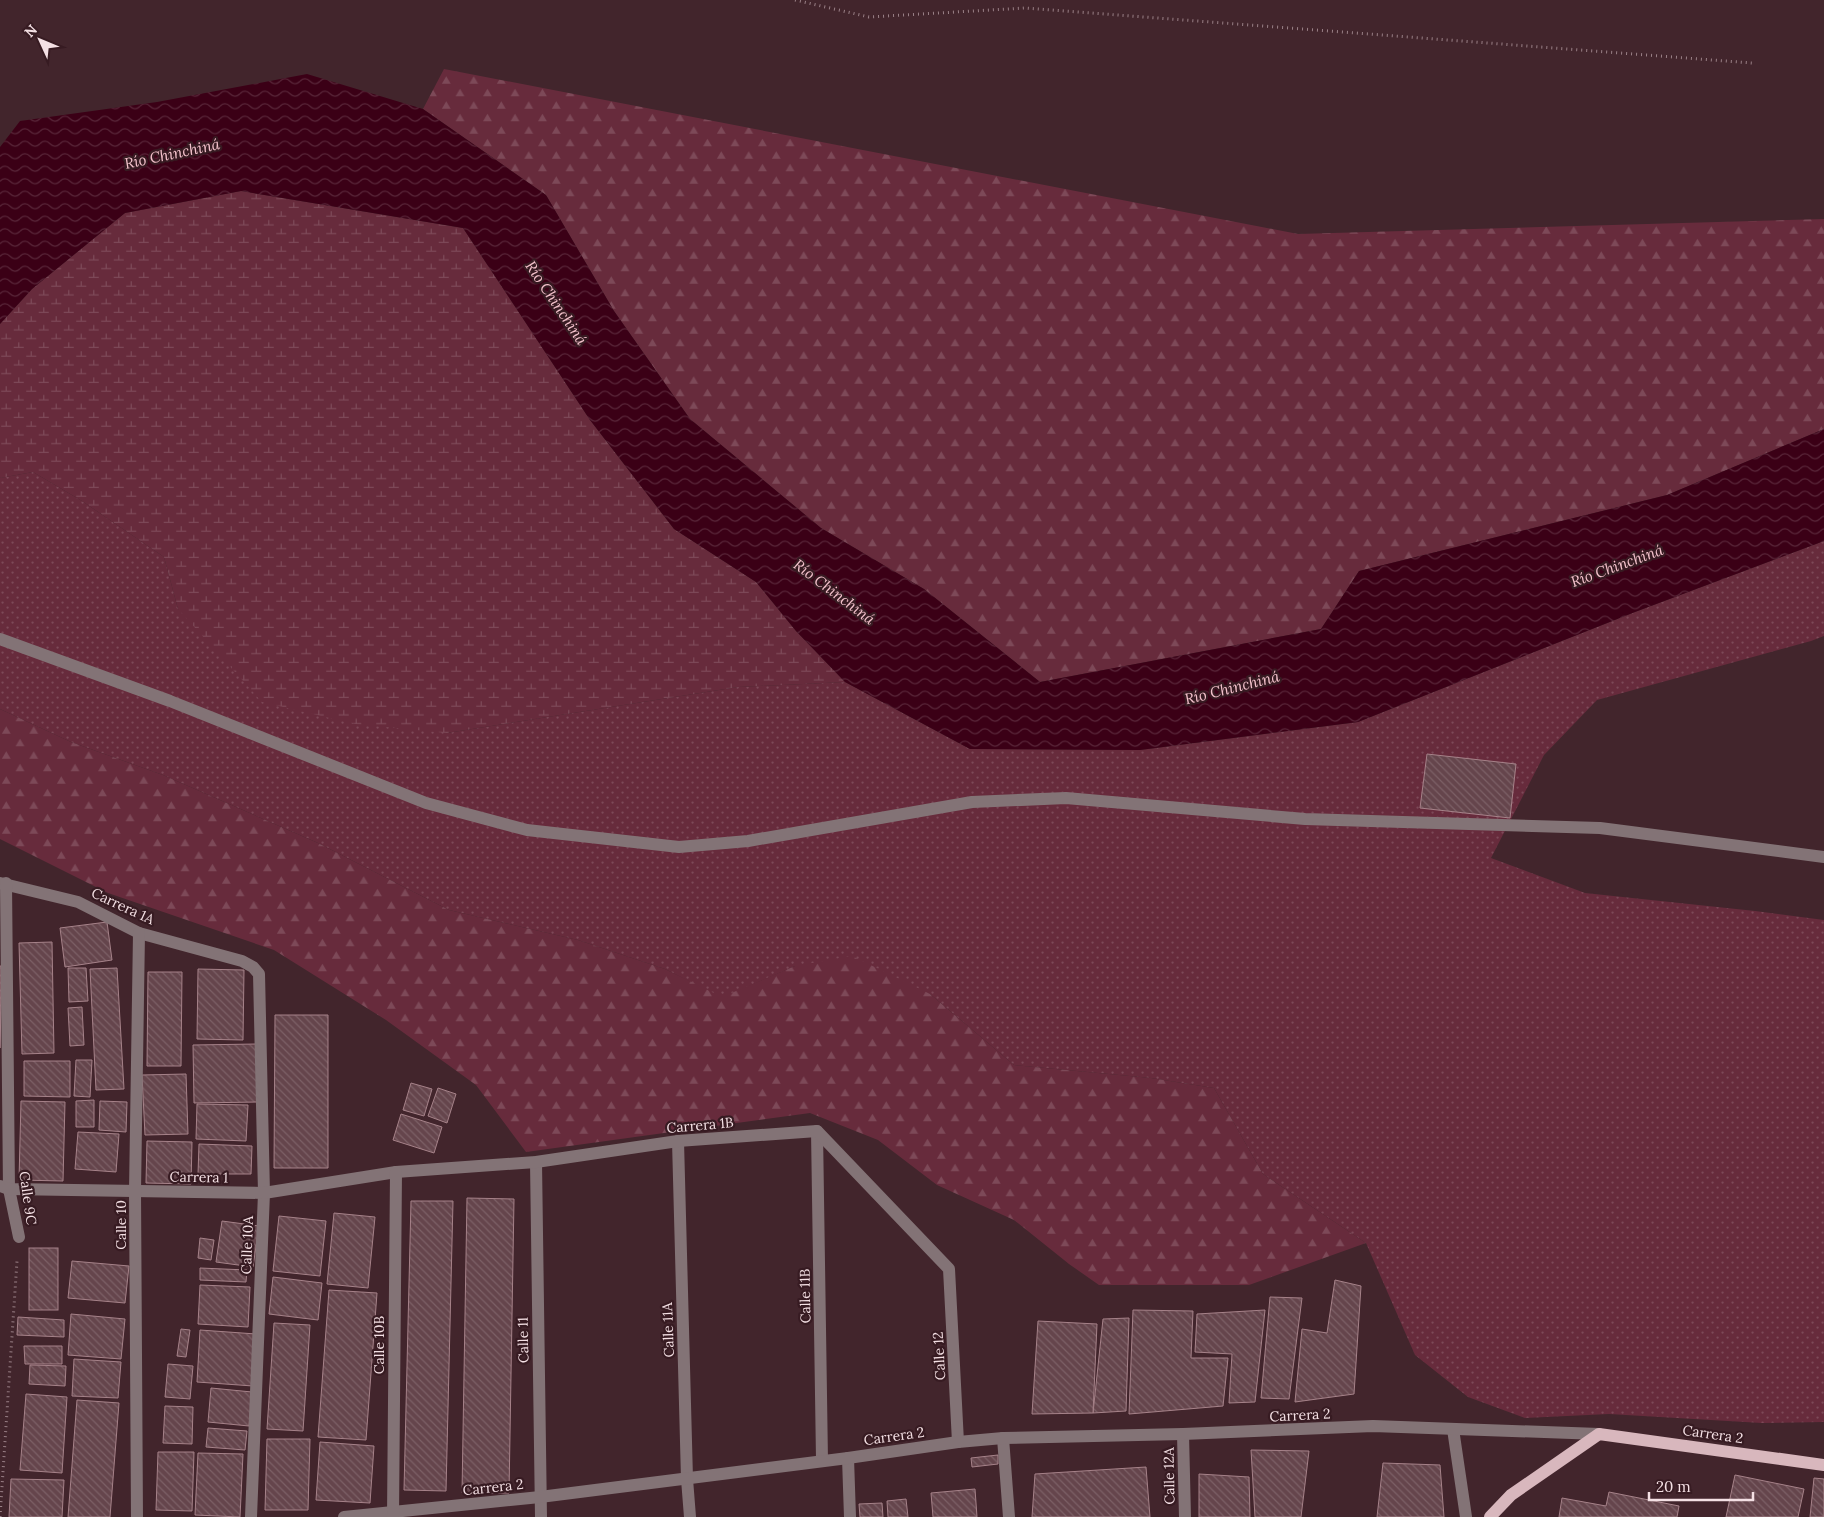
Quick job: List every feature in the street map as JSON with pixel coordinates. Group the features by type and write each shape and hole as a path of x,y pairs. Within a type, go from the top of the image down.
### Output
{"main road":[{"name":"Carrera 2","path":"1599,1434 1824,1464"},
{"path":"1490,1517 1511,1495 1599,1434"}],"street":[{"path":"0,640 170,701 426,803 528,830 679,847 748,841 972,802 1066,798 1305,819 1600,828 1824,857"},
{"name":"Carrera 1A","path":"3,883 78,902 139,933 242,961 253,967 259,974"},
{"name":"Calle 9C","path":"3,883 4,1187 18,1237"},
{"name":"Calle 10","path":"137,1517 135,1191 139,933"},
{"name":"Calle 10A","path":"251,1517 264,1193 259,974"},
{"name":"Carrera 1B","path":"396,1172 536,1162 678,1141 817,1131"},
{"name":"Calle 12","path":"817,1131 949,1270 958,1442"},
{"name":"Calle 11B","path":"817,1131 822,1460"},
{"name":"Calle 11A","path":"678,1141 687,1479 690,1517"},
{"name":"Calle 11","path":"536,1162 541,1517"},
{"name":"Carrera 1","path":"4,1187 264,1193 396,1172"},
{"name":"Calle 10B","path":"393,1514 396,1172"},
{"name":"Carrera 2","path":"344,1517 393,1514 540,1498 958,1442 1002,1438 1183,1434 1373,1426 1599,1434"},
{"path":"1453,1429 1466,1517"},
{"name":"Calle 12A","path":"1183,1434 1185,1517"},
{"path":"1002,1438 1009,1517"},
{"path":"848,1458 850,1517"}],"path":[{"path":"795,0 869,17 1025,8 1752,63"},
{"name":"Calle 9C","path":"0,1517 18,1237"}],"green space":[{"path":"444,69 1298,234 1824,219 1824,429 1667,495 1359,571 1321,629 1040,682 924,589 821,528 690,419 614,311 546,195 423,109"},
{"path":"241,191 463,228 590,420 674,529 756,582 796,631 845,682 738,687 447,733 355,724 262,702 178,609 164,557 82,501 33,472 0,478 0,324 32,289 125,213"},
{"path":"33,472 82,501 164,557 178,609 447,733 738,687 845,682 970,749 1140,750 1358,722 1635,612 1824,541 1824,636 1597,700 1544,755 1491,858 1585,893 1824,920 1824,1422 1762,1423 1609,1414 1525,1418 1468,1397 1415,1355 1366,1243 1263,1174 1214,1088 1151,1078 1014,1065 930,994 795,966 722,998 665,969 578,940 449,910 318,843 163,775 71,742 0,709 0,478"},
{"path":"0,709 71,742 163,775 318,843 449,910 578,940 665,969 722,997 795,966 852,956 930,994 1014,1065 1151,1078 1214,1088 1263,1174 1366,1243 1249,1285 1099,1285 1069,1264 1014,1220 937,1185 878,1140 810,1113 526,1152 476,1085 386,1020 274,950 108,893 0,839"}],"water":[{"name":"Río Chinchiná","path":"307,74 423,109 546,195 614,311 690,419 821,528 924,589 1040,682 1321,629 1359,571 1667,495 1824,429 1824,541 1635,612 1358,722 1140,750 970,749 845,682 796,631 756,582 674,529 590,420 463,228 241,191 125,213 32,289 0,324 0,147 20,121 157,102"}],"building":[{"path":"1427,754 1516,764 1510,818 1420,808"},
{"path":"107,922 112,960 65,967 60,928"},
{"path":"52,942 54,1053 22,1054 19,943"},
{"path":"0,966 2,966 0,1048"},
{"path":"68,968 86,968 88,1001 69,1002"},
{"path":"117,968 124,1089 96,1090 90,969"},
{"path":"198,969 244,970 243,1040 197,1039"},
{"path":"148,972 182,972 181,1066 147,1066"},
{"path":"82,1007 84,1045 70,1046 68,1008"},
{"path":"275,1015 328,1015 328,1168 274,1168"},
{"path":"256,1044 258,1102 194,1103 193,1045"},
{"path":"76,1060 92,1060 90,1097 74,1096"},
{"path":"24,1061 70,1061 70,1097 24,1096"},
{"path":"186,1074 188,1134 145,1135 142,1075"},
{"path":"411,1083 432,1089 424,1116 403,1110"},
{"path":"438,1088 456,1094 447,1123 428,1116"},
{"path":"94,1100 94,1127 76,1127 76,1101"},
{"path":"21,1101 65,1102 63,1181 19,1180"},
{"path":"100,1101 127,1102 126,1132 99,1130"},
{"path":"197,1104 248,1105 246,1141 196,1139"},
{"path":"401,1114 442,1127 434,1153 393,1140"},
{"path":"78,1132 119,1134 116,1172 75,1169"},
{"path":"147,1141 192,1142 191,1184 146,1183"},
{"path":"199,1144 252,1146 251,1174 198,1174"},
{"path":"467,1198 514,1199 509,1493 462,1493"},
{"path":"411,1201 453,1201 446,1491 404,1490"},
{"path":"334,1213 375,1217 368,1288 327,1284"},
{"path":"279,1216 326,1221 320,1276 273,1271"},
{"path":"222,1221 259,1226 253,1267 216,1262"},
{"path":"200,1238 214,1240 211,1260 198,1258"},
{"path":"29,1248 58,1248 58,1310 29,1310"},
{"path":"72,1261 129,1266 125,1303 68,1298"},
{"path":"200,1268 247,1270 246,1282 200,1280"},
{"path":"273,1277 322,1283 318,1320 269,1314"},
{"path":"1335,1280 1361,1286 1354,1394 1295,1402 1302,1329 1327,1333"},
{"path":"200,1285 250,1287 248,1327 198,1324"},
{"path":"329,1290 377,1293 366,1440 318,1437"},
{"path":"1270,1297 1302,1298 1289,1399 1261,1398"},
{"path":"1133,1310 1193,1311 1191,1358 1228,1358 1223,1406 1129,1414"},
{"path":"1265,1310 1255,1402 1229,1403 1232,1354 1195,1352 1197,1314"},
{"path":"71,1314 125,1319 121,1359 68,1355"},
{"path":"18,1317 64,1320 64,1337 17,1335"},
{"path":"1129,1318 1126,1411 1093,1413 1103,1319"},
{"path":"1038,1321 1097,1324 1093,1413 1032,1414"},
{"path":"274,1323 310,1325 303,1431 267,1429"},
{"path":"181,1329 190,1330 186,1357 177,1356"},
{"path":"200,1330 256,1334 253,1386 197,1382"},
{"path":"24,1346 62,1346 62,1364 25,1364"},
{"path":"74,1359 121,1362 118,1398 72,1396"},
{"path":"168,1364 193,1366 190,1399 165,1397"},
{"path":"30,1365 66,1366 65,1386 29,1384"},
{"path":"211,1388 252,1392 249,1426 208,1422"},
{"path":"26,1394 67,1397 62,1473 20,1470"},
{"path":"77,1400 119,1403 110,1517 68,1517"},
{"path":"165,1406 193,1407 192,1444 163,1443"},
{"path":"208,1428 247,1431 245,1450 206,1447"},
{"path":"267,1439 310,1439 308,1510 265,1510"},
{"path":"320,1442 374,1446 370,1503 316,1500"},
{"path":"1251,1450 1309,1451 1301,1517 1255,1517"},
{"path":"158,1452 194,1452 192,1511 156,1510"},
{"path":"198,1453 243,1454 240,1517 195,1515"},
{"path":"998,1455 998,1464 972,1467 971,1458"},
{"path":"1383,1463 1440,1465 1444,1517 1377,1517"},
{"path":"1146,1467 1150,1517 1032,1517 1035,1474"},
{"path":"1199,1474 1249,1477 1250,1517 1199,1517"},
{"path":"1735,1475 1804,1489 1798,1517 1726,1517"},
{"path":"1814,1478 1824,1479 1824,1517 1810,1517"},
{"path":"11,1479 64,1480 62,1517 9,1517"},
{"path":"975,1489 977,1517 933,1517 931,1493"},
{"path":"1609,1492 1679,1506 1677,1517 1559,1517 1562,1498 1606,1506"},
{"path":"906,1499 908,1517 888,1517 887,1501"},
{"path":"882,1503 883,1517 860,1517 859,1504"}]}
